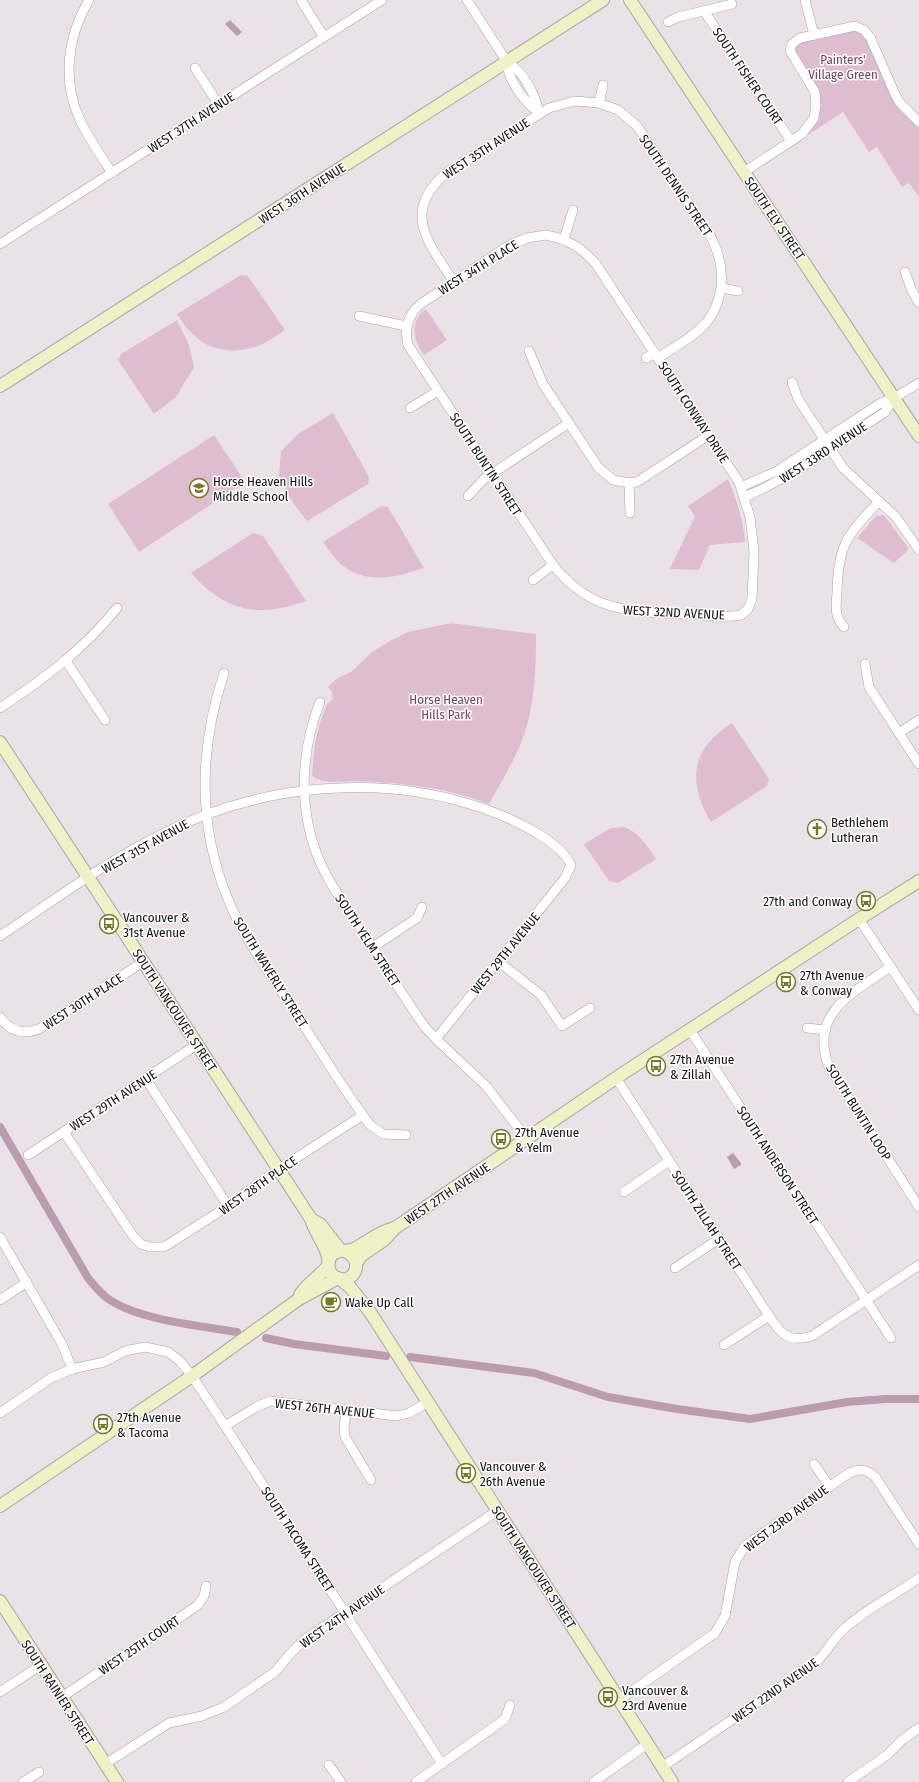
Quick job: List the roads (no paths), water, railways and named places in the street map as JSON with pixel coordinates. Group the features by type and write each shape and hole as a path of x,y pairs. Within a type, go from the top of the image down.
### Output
{"street":[{"path":"89,0 78,20 71,42 69,82 72,98 80,121 112,173"},
{"path":"301,0 324,36"},
{"name":"WEST 37TH AVENUE","path":"0,244 382,0"},
{"path":"467,0 507,62 508,72 528,104 539,113"},
{"name":"WEST 36TH AVENUE","path":"0,386 603,0"},
{"name":"SOUTH ELY STREET","path":"630,0 919,436"},
{"path":"805,0 814,35"},
{"name":"SOUTH FISHER COURT","path":"668,22 678,16 732,4"},
{"name":"SOUTH FISHER COURT","path":"704,11 791,141"},
{"path":"744,172 808,128 815,112 816,99 814,92 792,55 790,48 796,40 855,26 868,33 898,99 907,111 919,122"},
{"path":"196,68 219,105"},
{"path":"599,103 603,85"},
{"name":"WEST 35TH AVENUE","path":"454,282 426,237 421,215 425,197 436,181 446,172 549,108 569,102 586,101 599,103"},
{"name":"SOUTH DENNIS STREET","path":"599,103 618,110 637,126 689,212 710,235 718,252 722,270 721,288 715,307 706,322 688,337 656,355 646,358"},
{"path":"564,239 573,210"},
{"name":"WEST 34TH PLACE","path":"406,326 410,316 416,308 518,241 535,236 546,235 564,239"},
{"name":"SOUTH CONWAY DRIVE","path":"564,239 582,249 596,264 709,435 741,487 752,528 754,552 752,599 748,609 744,612"},
{"path":"905,272 912,291 919,303"},
{"path":"721,288 738,291"},
{"path":"359,316 406,326"},
{"name":"SOUTH BUNTIN STREET","path":"406,326 408,345 492,474 553,565 571,584 583,593"},
{"path":"529,351 543,384 598,468 612,480 629,483 638,482 709,435"},
{"path":"792,382 798,399 843,468 896,517 919,550"},
{"name":"WEST 33RD AVENUE","path":"741,487 777,471 879,404 894,398 919,383"},
{"path":"410,408 438,391"},
{"name":"WEST 33RD AVENUE","path":"744,497 781,480 885,412 894,398"},
{"path":"468,496 484,479 569,423"},
{"path":"629,483 630,512"},
{"path":"844,627 836,615 838,562 851,532 879,501"},
{"path":"533,580 553,565"},
{"name":"WEST 32ND AVENUE","path":"583,593 604,605 628,611 733,616 744,612"},
{"path":"0,708 66,661 103,625 117,608"},
{"path":"66,661 105,720"},
{"path":"865,664 869,687 919,764"},
{"name":"SOUTH WAVERLY STREET","path":"224,673 212,710 205,754 206,814 216,864 228,898 236,917 253,948 370,1125 383,1134 406,1135"},
{"name":"SOUTH YELM STREET","path":"320,702 310,729 305,767 304,790 309,829 320,863 421,1021 436,1039 486,1086 527,1139"},
{"path":"899,733 919,720"},
{"name":"SOUTH VANCOUVER STREET","path":"0,742 312,1218 320,1224 343,1251"},
{"name":"WEST 29TH AVENUE","path":"304,790 376,788 421,793 448,798 475,806 521,824 535,832 568,858 571,865 565,878 436,1039"},
{"name":"WEST 31ST AVENUE","path":"0,936 88,878 154,838 206,814 256,799 304,790"},
{"name":"WEST 27TH AVENUE","path":"0,1506 192,1376 298,1299 339,1279 349,1278 362,1255 384,1240 395,1228 616,1078 919,881"},
{"path":"373,947 417,918 422,907"},
{"path":"859,919 919,1010"},
{"path":"498,961 541,995 562,1026 590,1008"},
{"name":"WEST 30TH PLACE","path":"0,1017 7,1026 19,1032 40,1029 143,962"},
{"name":"SOUTH BUNTIN LOOP","path":"890,967 844,999 835,1008 826,1030 825,1056 829,1068 919,1207"},
{"path":"807,1028 826,1030"},
{"name":"SOUTH ANDERSON STREET","path":"690,1030 891,1338"},
{"name":"WEST 29TH AVENUE","path":"28,1155 198,1044"},
{"name":"SOUTH ZILLAH STREET","path":"616,1078 769,1316 782,1333 787,1337 803,1339 812,1336 867,1300"},
{"path":"146,1079 228,1206"},
{"name":"WEST 28TH PLACE","path":"64,1132 133,1236 141,1244 150,1248 163,1247 169,1244 228,1206 279,1169 363,1115"},
{"path":"624,1192 669,1161"},
{"name":"SOUTH VANCOUVER STREET","path":"312,1218 314,1229 327,1250 328,1264"},
{"name":"WEST 27TH AVENUE","path":"298,1299 303,1289 320,1276 334,1254 354,1249 383,1230 395,1228"},
{"path":"0,1237 62,1344 72,1369"},
{"path":"676,1268 719,1239"},
{"path":"343,1251 353,1256 356,1266"},
{"path":"328,1264 332,1275 339,1279"},
{"path":"867,1300 919,1265"},
{"name":"SOUTH VANCOUVER STREET","path":"356,1266 359,1285 370,1312"},
{"name":"SOUTH VANCOUVER STREET","path":"339,1279 350,1287 370,1312 672,1782"},
{"path":"0,1300 26,1282"},
{"path":"724,1345 769,1316"},
{"name":"SOUTH TACOMA STREET","path":"0,1414 51,1378 72,1369 104,1362 125,1351 145,1347 161,1349 175,1356 192,1376 225,1426 442,1764"},
{"name":"WEST 26TH AVENUE","path":"225,1426 256,1407 270,1401 397,1416 409,1413 428,1402"},
{"path":"347,1410 344,1426 345,1437 371,1480"},
{"path":"814,1464 829,1486"},
{"name":"WEST 23RD AVENUE","path":"619,1700 715,1633 724,1616 735,1562 745,1546 848,1473 863,1469 871,1472 919,1544"},
{"name":"WEST 24TH AVENUE","path":"105,1764 169,1723 202,1716 224,1707 268,1678 304,1640 497,1510"},
{"name":"WEST 22ND AVENUE","path":"662,1767 820,1660 838,1635 850,1623 919,1578"},
{"name":"WEST 25TH COURT","path":"62,1697 198,1605 204,1596 206,1586"},
{"name":"SOUTH RAINIER STREET","path":"0,1601 116,1782"},
{"path":"0,1692 41,1665"},
{"path":"416,1782 505,1718 510,1705"},
{"path":"848,1782 887,1755 902,1740 919,1728"},
{"path":"594,1782 647,1744"},
{"path":"329,1765 341,1782"},
{"path":"23,1782 39,1772"}],"waterway":[{"path":"0,1127 88,1278 104,1296 120,1306 152,1317 237,1332"},
{"path":"266,1338 294,1344 386,1356"},
{"path":"410,1357 534,1373 608,1397 677,1409 750,1419 847,1402 885,1399 919,1399"}],"place":[{"name":"Horse Heaven Hills Middle School","path":"199,488"},
{"name":"Bethlehem Lutheran","path":"817,829"},
{"name":"27th and Conway","path":"866,901"},
{"name":"Vancouver & 31st Avenue","path":"109,924"},
{"name":"27th Avenue & Conway","path":"786,982"},
{"name":"27th Avenue & Zillah","path":"656,1066"},
{"name":"27th Avenue & Yelm","path":"501,1139"},
{"name":"Wake Up Call","path":"331,1302"},
{"name":"27th Avenue & Tacoma","path":"103,1424"},
{"name":"Vancouver & 26th Avenue","path":"466,1473"},
{"name":"Vancouver & 23rd Avenue","path":"608,1697"}],"park label":[{"name":"Painters' Village Green","path":"843,66"},
{"name":"Horse Heaven Hills Park","path":"446,706"}]}
